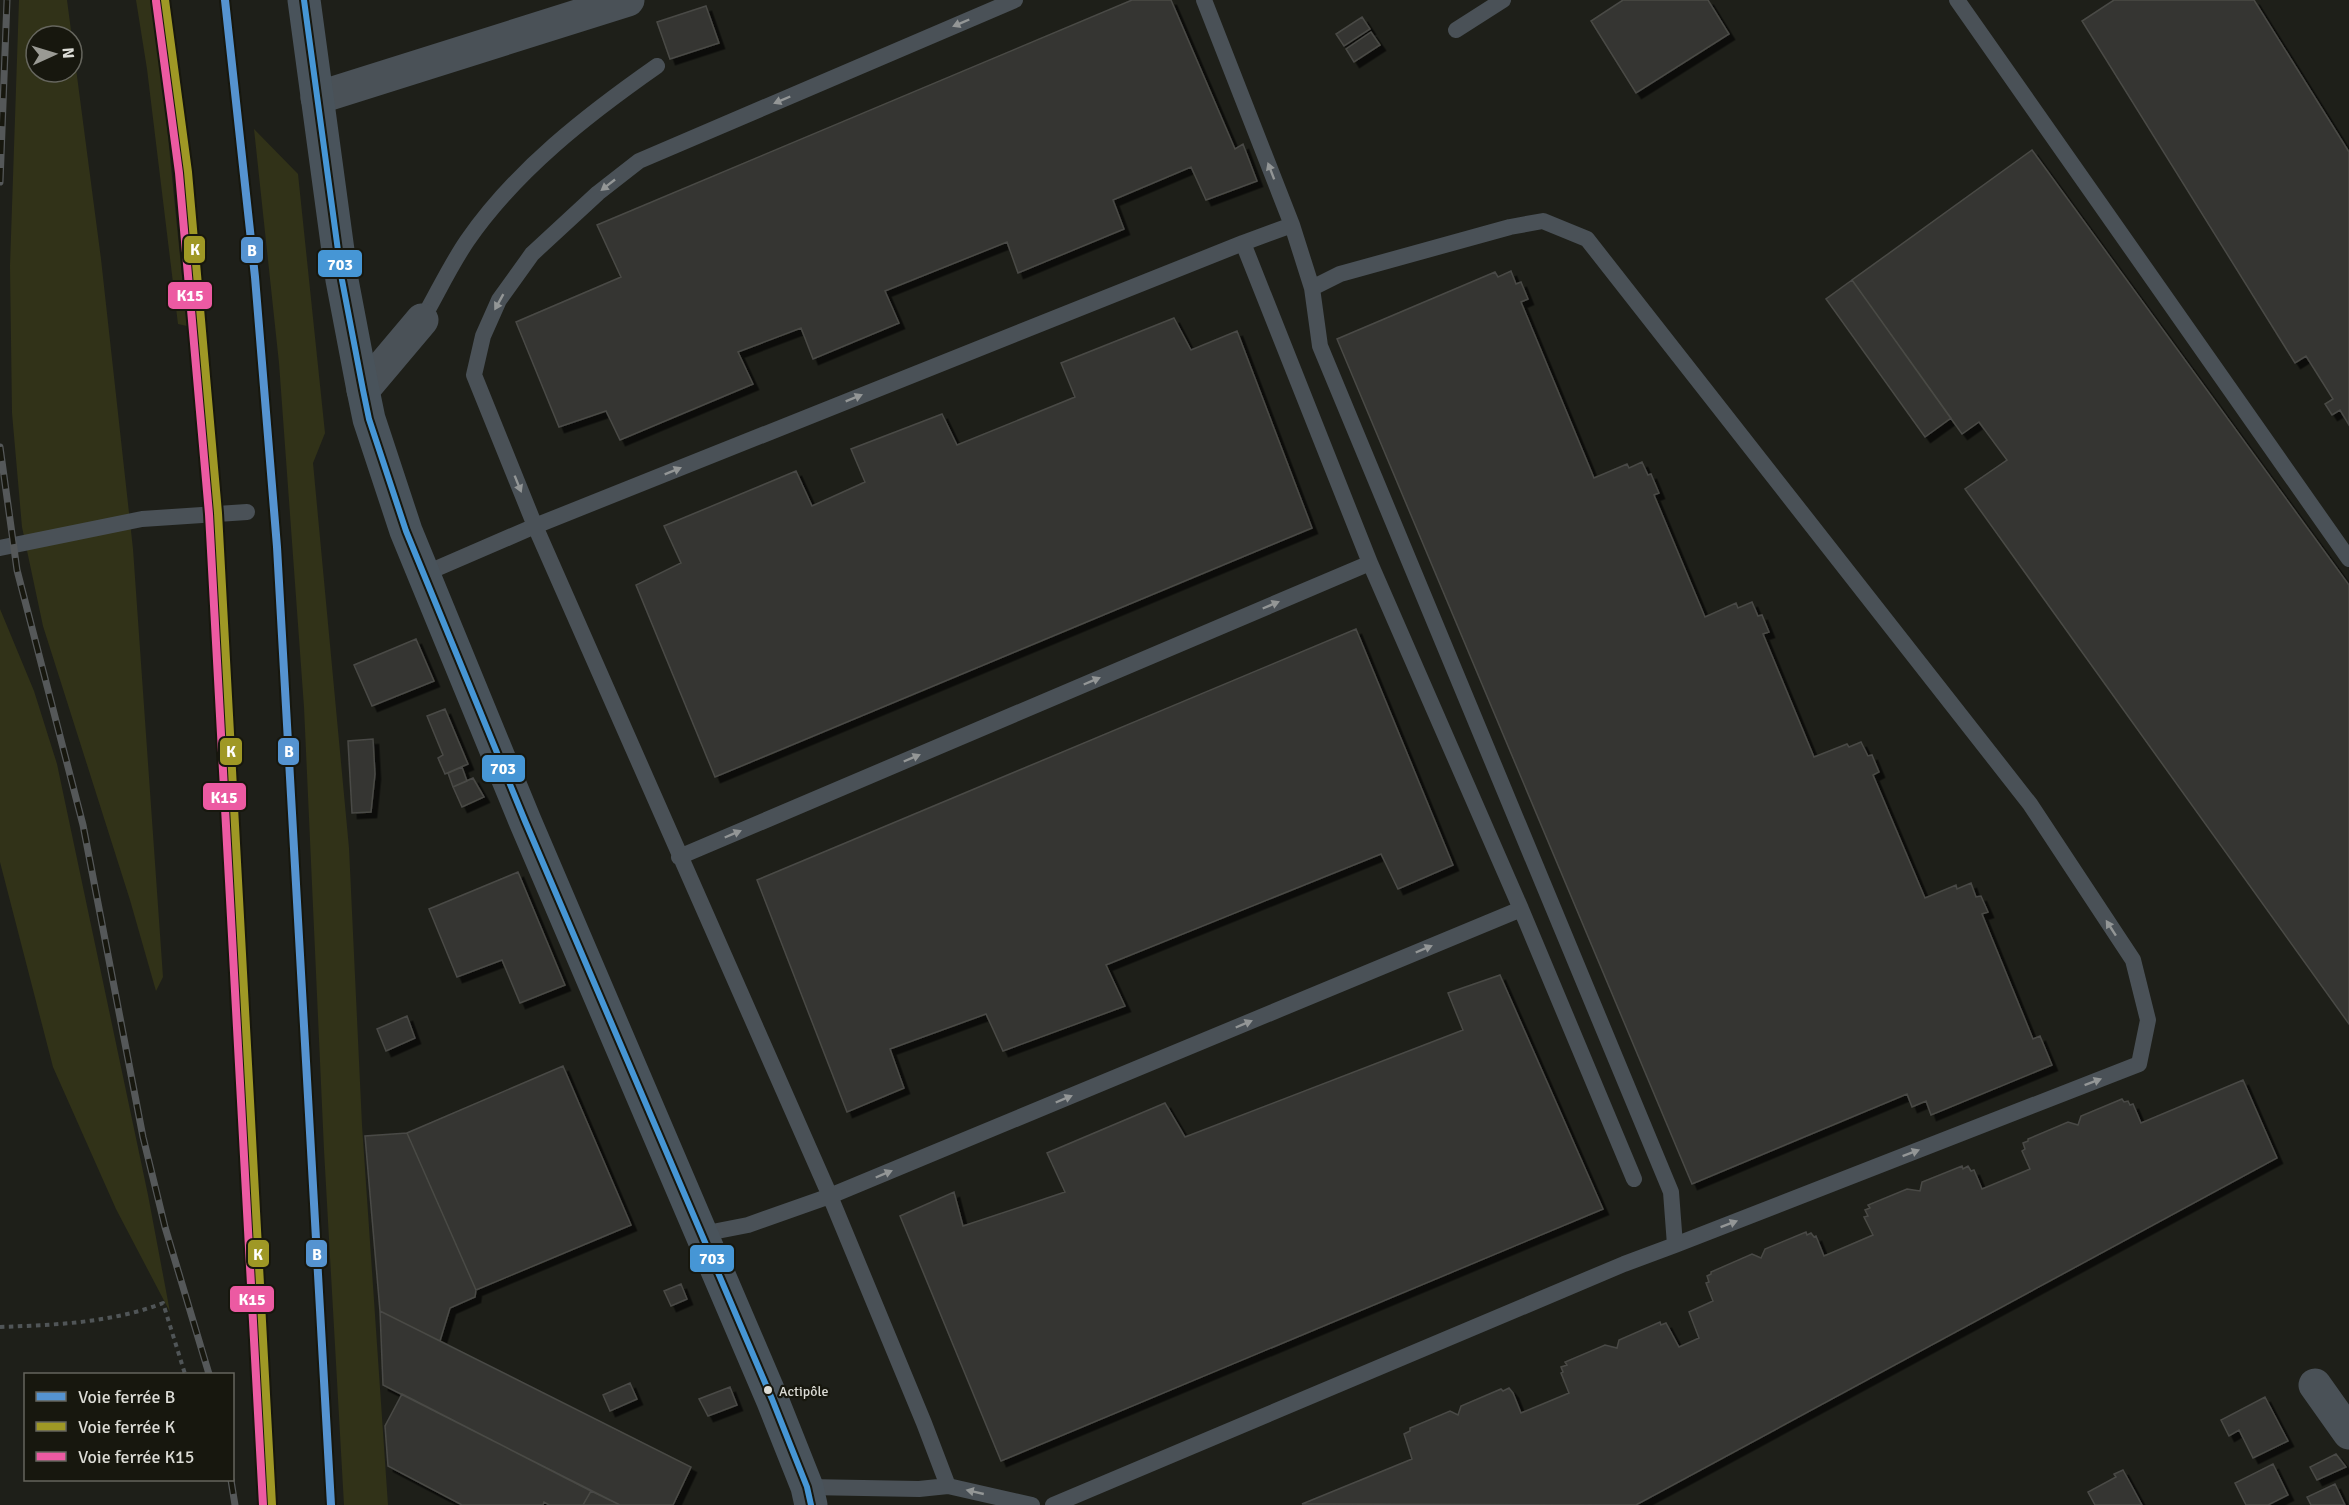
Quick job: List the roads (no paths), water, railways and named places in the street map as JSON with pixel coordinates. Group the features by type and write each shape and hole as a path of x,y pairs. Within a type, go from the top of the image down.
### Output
{"street":[{"path":"304,0 342,280 363,390 373,430 406,531 525,821 772,1399 809,1496"},
{"path":"317,98 628,0"},
{"path":"363,390 422,320"},
{"path":"2315,1385 2349,1433"}],"lane":[{"path":"948,1486 830,1196 535,526 474,375 483,336 499,300 532,254 598,193 639,161 1015,0"},
{"path":"1204,0 1292,225 1312,288 1320,346 1671,1192 1675,1245"},
{"path":"1456,30 1503,0"},
{"path":"1957,0 2349,559"},
{"path":"422,320 467,241 499,200 541,157 606,101 657,66"},
{"path":"1053,1505 1675,1245 2139,1064 2148,1020 2133,960 2030,804 1587,239 1543,221 1510,227 1340,274 1312,288"},
{"path":"424,574 535,526 1292,225"},
{"path":"1243,243 1370,563 1521,909 1634,1179"},
{"path":"0,548 142,519 248,512"},
{"path":"679,857 1370,563"},
{"path":"702,1234 748,1225 830,1196 1521,909"},
{"path":"809,1496 948,1486 1032,1505"}],"railway":[{"path":"0,182 7,0"},
{"path":"0,447 17,570 83,825 143,1137 165,1227 209,1373"},
{"path":"231,1481 235,1505"}],"rail line":[{"name":"K","path":"165,0 188,172 218,513 272,1505"},
{"name":"B","path":"225,0 255,277 277,547 331,1505"},
{"name":"K15","path":"156,1 179,173 209,514 263,1505"}],"place":[{"name":"Actipôle","path":"768,1390"}]}
